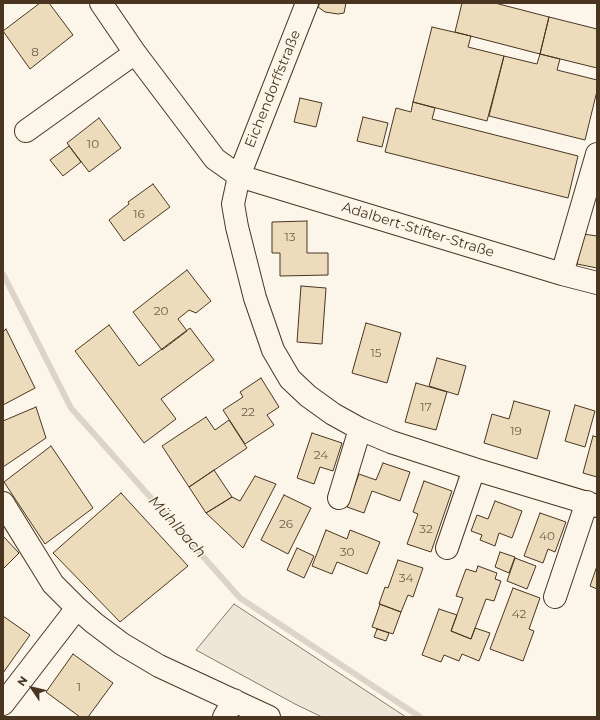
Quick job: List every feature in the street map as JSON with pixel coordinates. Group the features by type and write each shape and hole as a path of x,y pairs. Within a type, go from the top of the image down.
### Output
{"street":[{"name":"Adalbert-Stifter-Straße","path":"100,3 135,53 215,159 239,176 562,274 597,283"},
{"name":"Eichendorffstraße","path":"307,3 239,176 233,204 237,227 255,298 273,350 290,379 308,396 333,414 360,429 390,442 592,504"},
{"path":"26,131 135,53"},
{"path":"562,274 597,154"},
{"path":"339,498 360,429"},
{"path":"447,548 474,469"},
{"path":"3,503 53,584 94,623 122,644 229,709 269,717"},
{"path":"554,597 592,504"},
{"path":"3,703 77,608"}],"shaded area":[{"path":"234,604 406,717 322,717 196,650"}],"building":[{"path":"40,3 49,3 73,35 30,69 3,31"},
{"path":"320,3 346,3 344,13 338,14 325,12 318,7"},
{"path":"462,3 495,3 549,17 540,54 455,32"},
{"path":"549,17 597,29 597,68 540,54"},
{"path":"432,27 471,36 468,47 504,56 487,121 413,102"},
{"path":"540,54 560,59 557,70 597,80 597,91 585,140 489,116 504,56 537,64"},
{"path":"300,98 322,103 316,127 294,122"},
{"path":"413,102 435,108 432,119 578,156 568,198 385,152 396,108 411,112"},
{"path":"363,117 388,123 382,147 357,141"},
{"path":"99,118 121,148 89,172 67,143"},
{"path":"69,146 81,162 63,176 50,160"},
{"path":"153,184 170,207 124,241 109,220 129,204 128,202"},
{"path":"307,221 307,253 328,253 328,275 280,276 280,253 272,253 272,222"},
{"path":"583,234 597,236 597,268 577,264"},
{"path":"187,270 211,301 196,313 189,310 178,319 187,331 162,350 133,312"},
{"path":"301,286 326,288 322,344 297,342"},
{"path":"366,323 401,333 387,383 352,373"},
{"path":"109,325 139,366 190,328 214,360 161,399 176,419 144,443 75,351"},
{"path":"6,329 35,388 3,405 3,332"},
{"path":"437,358 466,366 458,395 429,386"},
{"path":"261,378 279,407 267,415 274,425 245,444 223,410 243,397 240,392"},
{"path":"416,383 447,392 436,430 405,422"},
{"path":"514,401 550,411 537,459 484,443 492,414 509,419"},
{"path":"575,405 595,411 585,447 565,441"},
{"path":"36,407 46,438 3,467 3,421"},
{"path":"206,417 215,430 229,420 247,448 189,487 162,446"},
{"path":"312,433 342,443 333,471 320,467 314,484 297,478"},
{"path":"593,436 597,437 597,477 583,473"},
{"path":"51,446 93,508 45,544 4,482"},
{"path":"383,463 410,472 400,501 372,491 364,513 347,507 359,474 376,480"},
{"path":"214,470 232,497 206,513 189,487"},
{"path":"255,476 276,484 243,548 206,513 232,497 240,501"},
{"path":"424,481 452,491 431,552 407,544 418,514 413,512"},
{"path":"121,493 188,566 120,622 53,553"},
{"path":"284,495 311,508 288,554 261,540"},
{"path":"495,501 522,511 512,538 499,533 495,546 480,540 482,535 471,531 477,515 488,519"},
{"path":"540,513 566,522 555,552 548,549 543,563 524,556"},
{"path":"326,530 347,539 350,530 380,542 367,574 337,562 332,574 312,566"},
{"path":"3,536 19,553 3,569"},
{"path":"297,548 314,556 304,578 287,570"},
{"path":"500,552 515,557 509,573 495,567"},
{"path":"515,558 536,566 527,589 507,581"},
{"path":"398,560 423,568 413,597 408,595 401,612 379,604 385,587 388,588"},
{"path":"478,566 497,573 495,579 501,581 494,601 486,599 471,639 451,631 463,598 456,596 466,569 476,572"},
{"path":"597,566 597,589 590,586"},
{"path":"513,588 540,598 529,629 534,631 523,661 490,649"},
{"path":"380,604 401,612 393,634 372,627"},
{"path":"439,609 457,615 451,631 471,639 475,628 490,633 479,661 462,654 459,661 444,655 441,662 422,655"},
{"path":"3,616 30,635 3,673"},
{"path":"377,629 389,633 386,641 374,637"},
{"path":"73,654 113,683 88,717 80,717 46,692"}],"waterway":[{"name":"Mühlbach","path":"3,274 71,408 240,598 420,717"}]}
